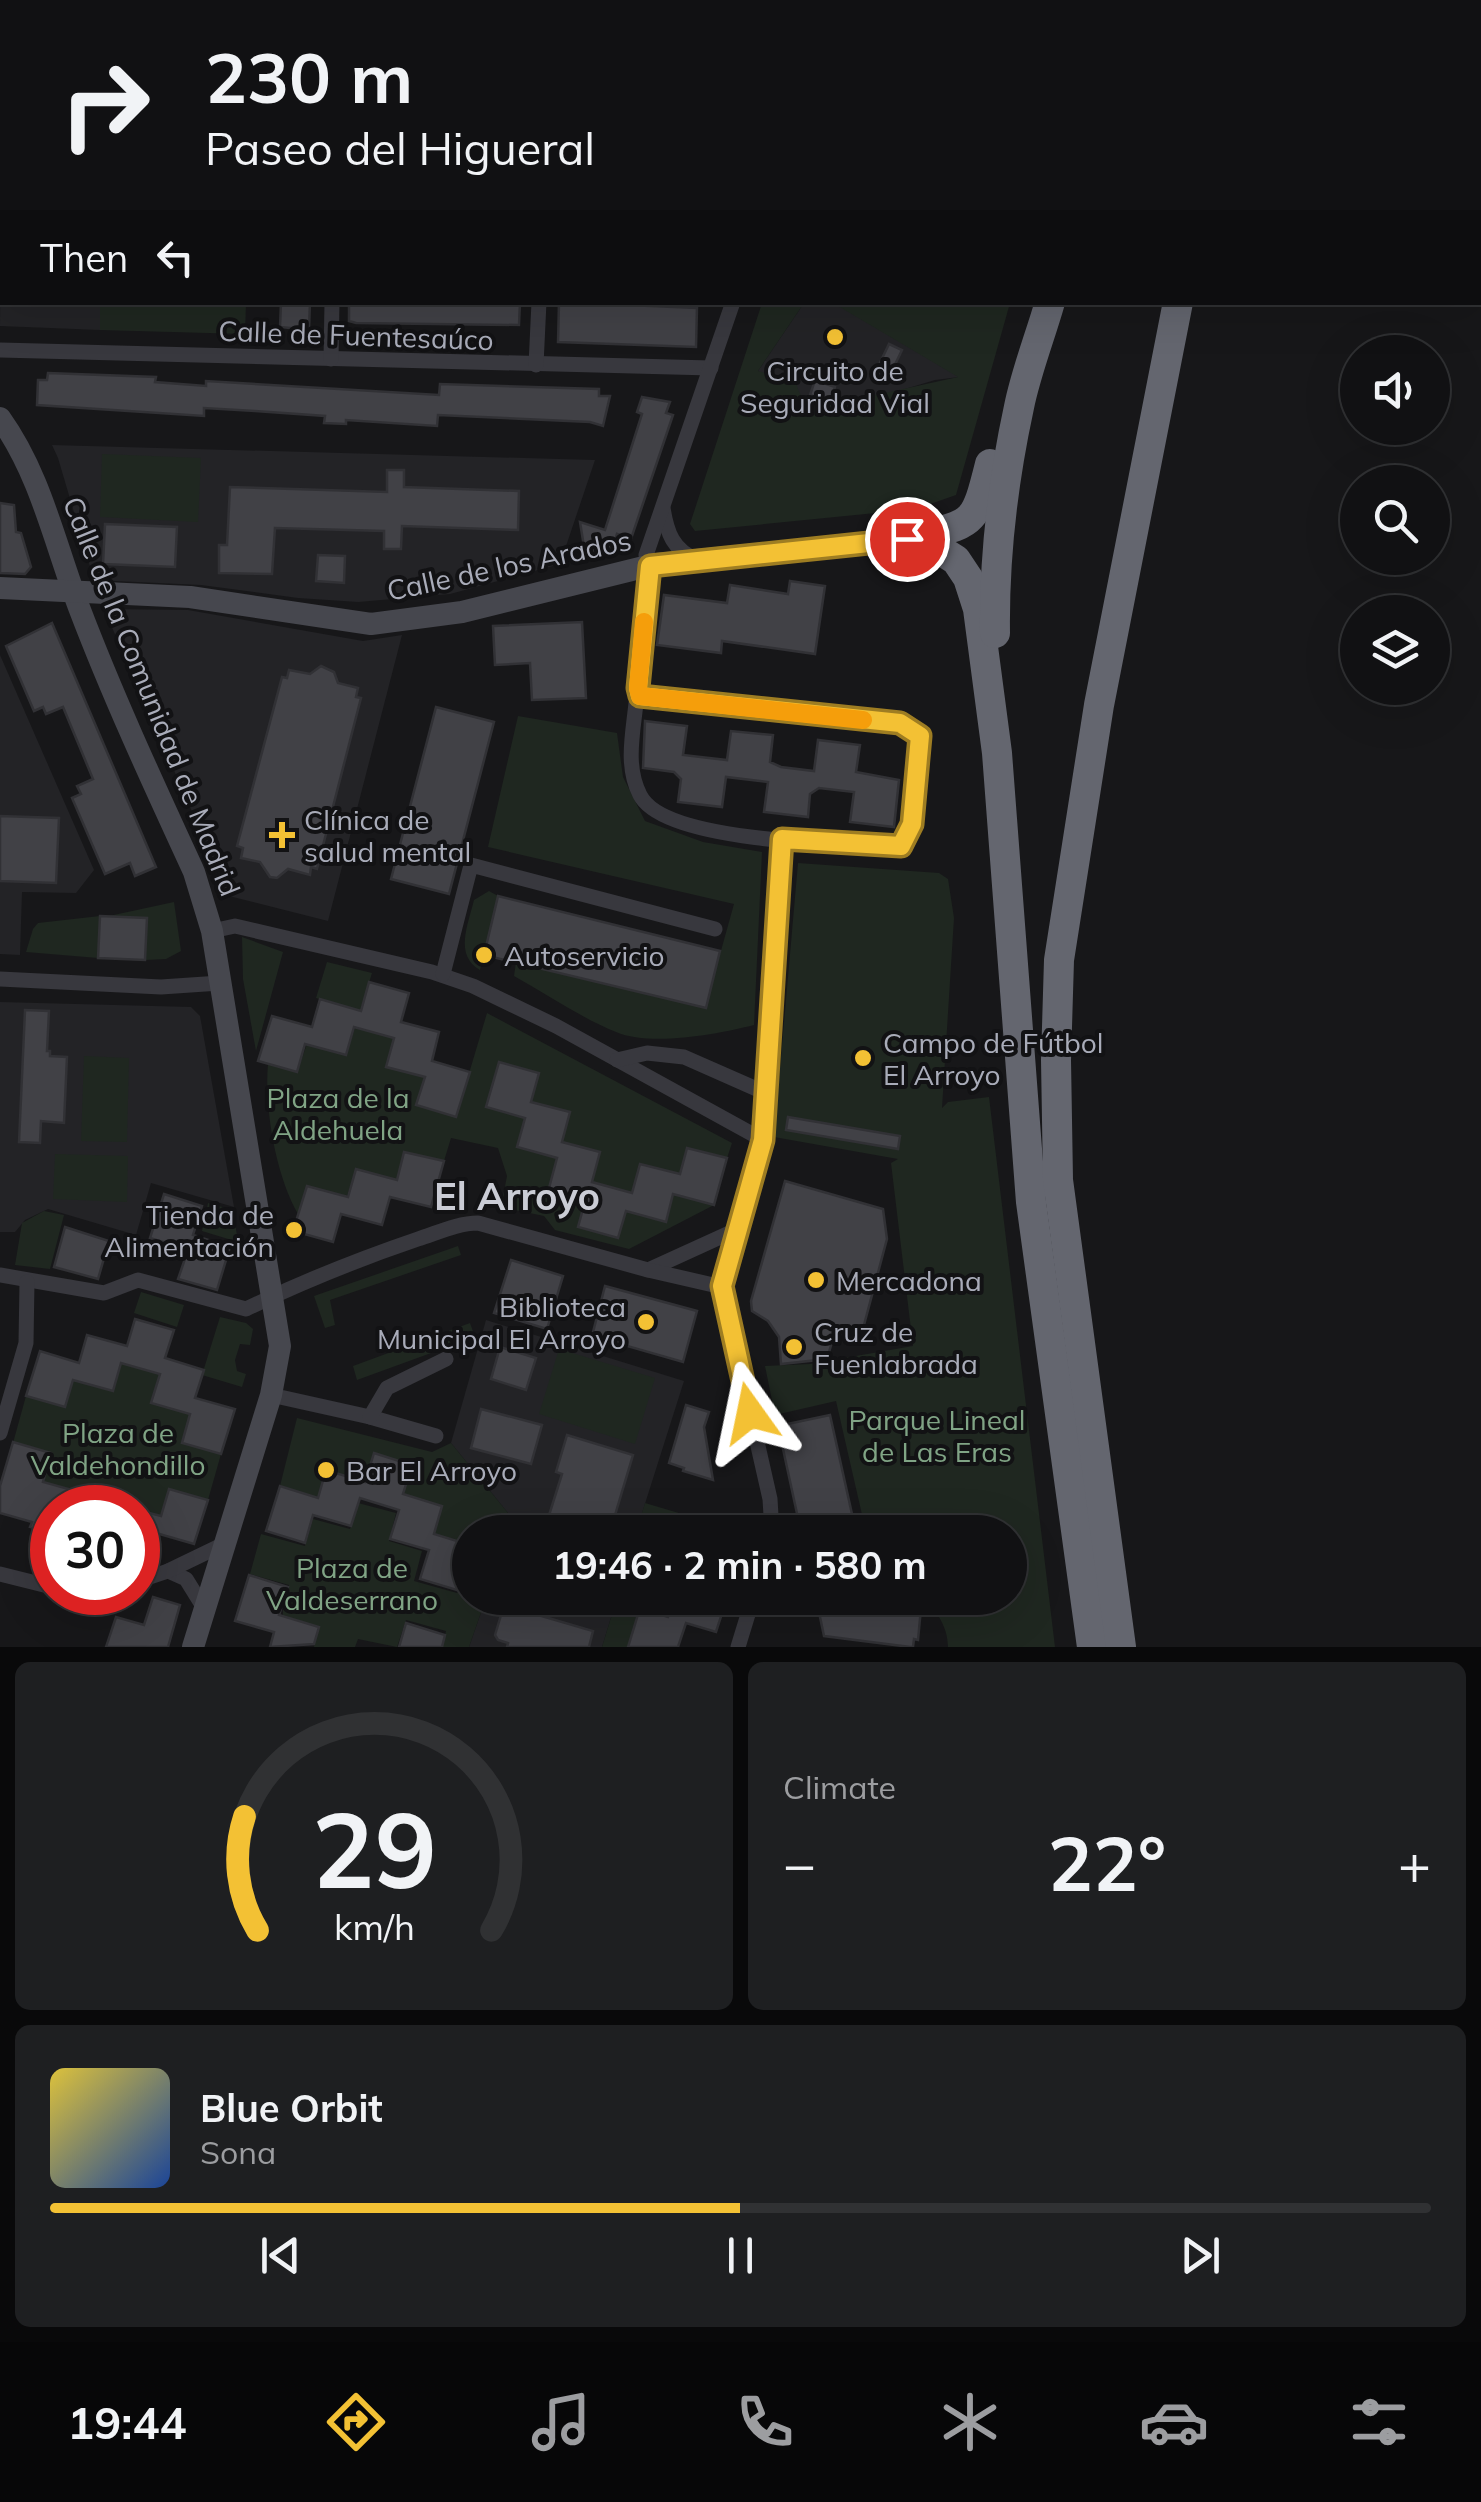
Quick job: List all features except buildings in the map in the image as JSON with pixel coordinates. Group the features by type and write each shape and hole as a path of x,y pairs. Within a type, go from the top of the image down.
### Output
{"highway":[{"path":"911,538 958,528 980,507 1006,399 1035,305"},
{"path":"997,753 995,621 1002,500 1019,405 1049,305"},
{"path":"1120,1647 1058,1180 1059,960 1099,705 1177,305"},
{"path":"911,538 956,560 968,578 978,609 997,753 1031,1202 1092,1647"}],"street":[{"path":"331,358 332,305"},
{"path":"536,365 539,305"},
{"path":"640,696 900,723 920,736 912,824 901,846 728,834 671,821 640,798 630,762 636,702 640,696 650,566 646,555 732,305"},
{"name":"Calle de Fuentesaúco","path":"0,350 711,368"},
{"name":"Calle de la Comunidad de Madrid","path":"0,418 13,436 46,508 73,592 194,872 212,932 280,1346 270,1396 204,1608 200,1642"},
{"path":"663,505 666,529 673,542 683,554 697,560"},
{"name":"Calle de los Arados","path":"0,588 190,597 371,624 462,612 650,566 911,538"},
{"path":"771,1515 722,1286 763,1140 782,839"},
{"path":"443,974 471,866 715,929"},
{"path":"212,932 235,926 443,974 488,992 763,1140"},
{"path":"0,979 161,986 220,983"},
{"path":"617,1060 647,1053 684,1057 768,1094"},
{"path":"0,1276 104,1293 138,1280 246,1309 298,1284 478,1222 648,1270 722,1286"},
{"path":"648,1270 738,1229"},
{"path":"0,1433 26,1342 27,1282"},
{"path":"370,1417 387,1388 446,1359"},
{"path":"270,1396 370,1417 436,1436"},
{"path":"160,1574 224,1544"},
{"path":"168,1572 186,1578 204,1608"},
{"path":"0,1574 30,1582"},
{"path":"748,1615 738,1646 748,1647"}],"shaded area":[{"path":"0,305 100,305 100,330 0,326"},
{"name":"Circuito de Seguridad Vial","path":"803,305 838,305 959,377 826,406 807,403 799,394 758,371"},
{"path":"52,445 595,460 560,564 450,594 358,602 201,585 94,580"},
{"path":"104,609 188,610 363,641 402,635 328,921 221,894 210,853"},
{"path":"0,655 94,870 76,893 22,892 20,955 0,954"},
{"path":"0,1002 191,1007 200,1016 234,1207 151,1183 136,1235 48,1209 25,1220 15,1232 0,1232"},
{"path":"486,1320 684,1381 641,1515 510,1515 451,1443"},
{"path":"480,1615 612,1615 602,1647 469,1647"}],"green space":[{"path":"100,305 246,305 245,334 100,330"},
{"path":"761,305 803,305 758,371 796,382 806,400 826,406 958,377 836,305 1009,305 956,495 916,509 695,531 690,524"},
{"path":"102,454 201,458 198,522 100,517"},
{"path":"518,716 617,733 623,777 645,821 703,842 762,852 754,1025 685,1038 631,1036 590,1020 514,976 516,962 705,1008 734,904 488,847"},
{"name":"Parque Lineal de Las Eras","path":"798,863 939,873 948,879 954,918 942,1108 948,1102 989,1097 1055,1647 948,1647 937,1615 1027,1615 1027,1515 862,1515 836,1401 775,1415 765,1366 810,1364 913,1346 891,1163 898,1159 774,1137"},
{"path":"489,891 498,896 480,970 467,956 466,929 474,900"},
{"path":"174,902 181,951 166,959 145,960 147,918 109,916"},
{"path":"100,916 98,958 26,952 38,923"},
{"path":"242,937 283,952 256,1051 243,979"},
{"path":"327,962 372,973 360,1011 316,998"},
{"name":"Plaza de la Aldehuela","path":"487,1013 732,1143 727,1158 687,1148 683,1164 688,1177 640,1164 636,1181 639,1195 587,1181 596,1169 600,1152 556,1140 565,1130 570,1113 522,1100 538,1073 499,1062 495,1077 498,1092 490,1090 486,1107 531,1120 521,1131 517,1147 562,1160 593,1199 583,1210 578,1227 618,1238 622,1210 666,1221 669,1193 714,1205 629,1249 555,1230 544,1216 501,1207 507,1176 498,1148 451,1138 444,1161 404,1152 402,1181 356,1169 347,1196 307,1186 298,1214 283,1181 273,1141 268,1064 297,1072 307,1044 346,1055 355,1028 394,1038 386,1067 426,1077 417,1105 456,1117"},
{"path":"84,1056 129,1058 127,1142 81,1141"},
{"path":"55,1154 128,1156 127,1202 53,1199"},
{"path":"208,1203 233,1210 238,1242 202,1231"},
{"path":"44,1211 64,1215 50,1269 15,1265 22,1223"},
{"path":"458,1246 461,1255 330,1300 335,1325 325,1328 314,1296"},
{"path":"141,1292 184,1305 177,1327 134,1313"},
{"path":"220,1317 246,1323 253,1329 250,1345 240,1344 235,1360 237,1371 246,1374 242,1387 202,1375"},
{"path":"470,1323 475,1337 357,1380 353,1366"},
{"path":"559,1349 655,1378 635,1444 539,1414"},
{"name":"Plaza de Valdehondillo","path":"116,1362 165,1376 156,1387 152,1403 195,1416 186,1427 182,1443 221,1454 208,1500 165,1518 160,1516 160,1485 53,1485 39,1481 47,1470 51,1453 13,1443 26,1396 65,1407 69,1378"},
{"path":"297,1418 432,1452 451,1443 510,1515 452,1515 452,1539 428,1532 438,1522 442,1506 398,1492 407,1482 412,1465 374,1454 369,1470 372,1484 326,1470 321,1486 324,1500 280,1486"},
{"name":"Plaza de Valdeserrano","path":"358,1503 396,1513 389,1541 422,1551 414,1581 452,1592 452,1615 480,1615 469,1647 442,1647 446,1631 406,1620 397,1647 358,1639 355,1647 314,1647 318,1627 283,1615 289,1585 250,1574 261,1534 305,1546 313,1519 350,1529"},
{"path":"645,1503 686,1515 641,1515"},
{"path":"612,1615 722,1615 716,1632 700,1627 688,1616 678,1647 602,1647"}],"slow traffic":[{"path":"644,622 640,696 863,720"}],"place":[{"name":"Circuito de Seguridad Vial","path":"835,337"},
{"name":"Clínica de salud mental","path":"282,835"},
{"name":"Autoservicio","path":"484,955"},
{"name":"Campo de Fútbol El Arroyo","path":"863,1058"},
{"name":"Tienda de Alimentación","path":"294,1230"},
{"name":"Mercadona","path":"816,1280"},
{"name":"Biblioteca Municipal El Arroyo","path":"646,1322"},
{"name":"Cruz de Fuenlabrada","path":"794,1347"},
{"name":"Bar El Arroyo","path":"326,1470"}],"district":[{"name":"El Arroyo","path":"517,1196"}],"route":[{"path":"750,1413 722,1286 763,1140 782,839 901,846 912,824 920,736 900,723 640,696 650,566 907,539"}]}
